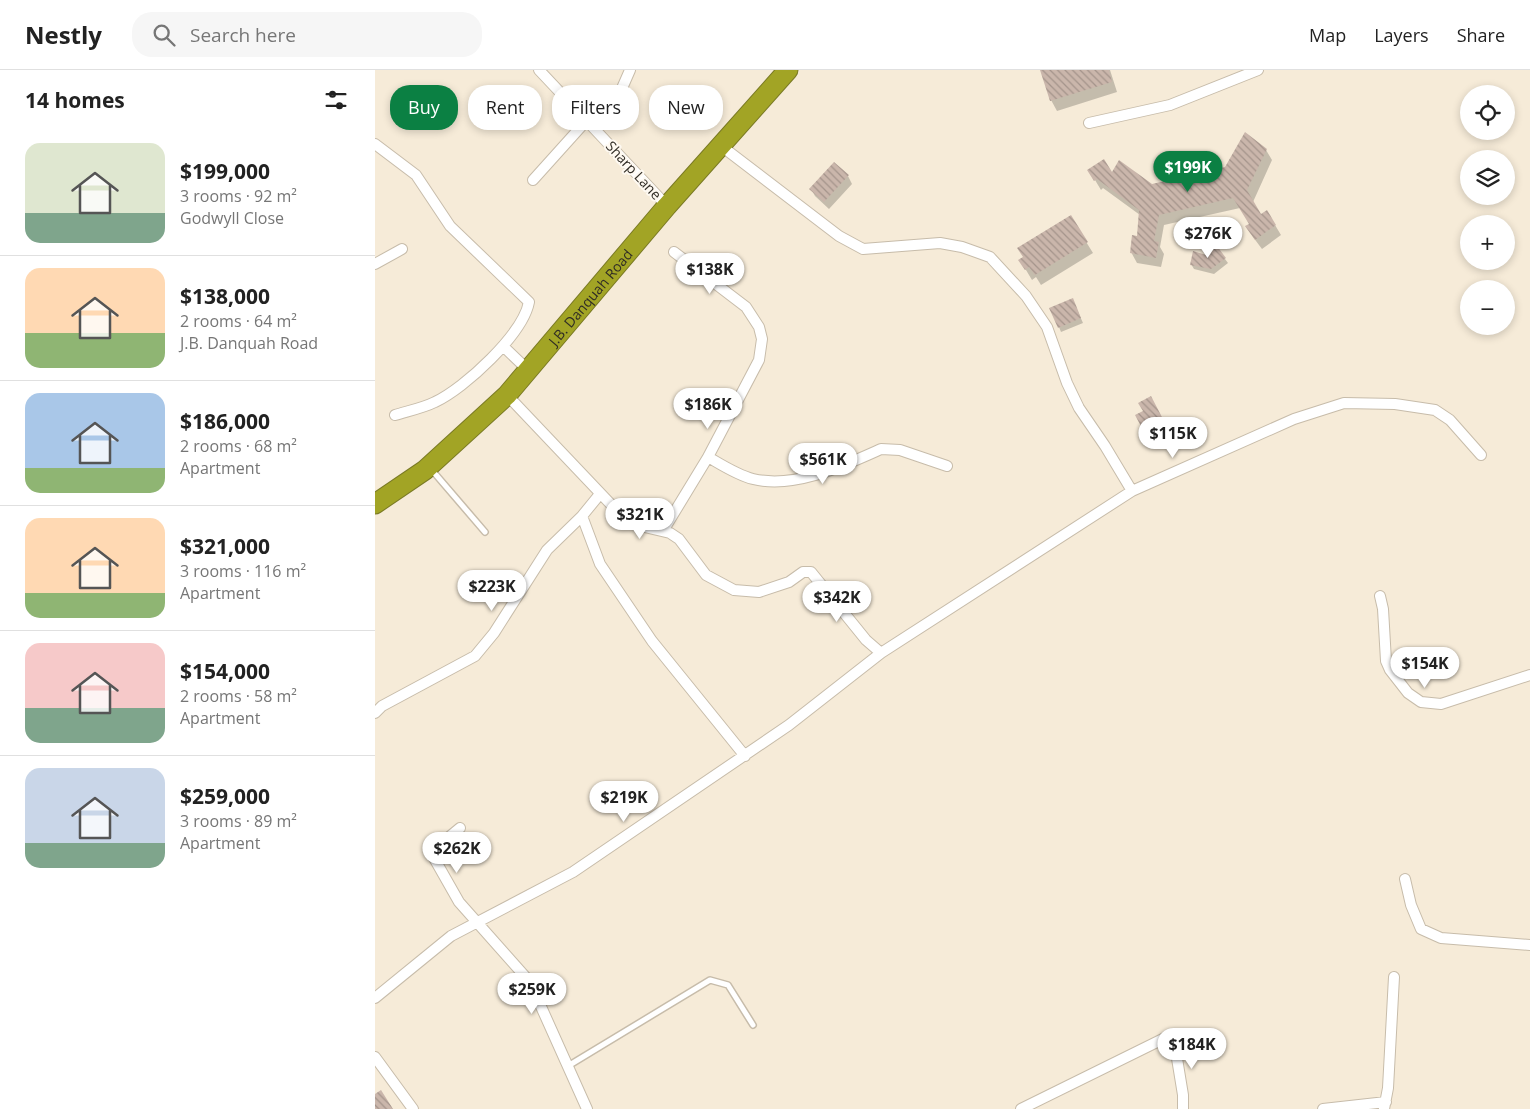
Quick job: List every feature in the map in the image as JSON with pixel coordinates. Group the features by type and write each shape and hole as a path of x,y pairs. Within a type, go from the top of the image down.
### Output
{"highway":[{"name":"J.B. Danquah Road","path":"375,504 429,466 507,395 667,206 787,70"}],"street":[{"name":"Sharp Lane","path":"539,70 553,85"},
{"path":"623,85 630,70"},
{"path":"1089,123 1170,105 1257,70"},
{"path":"533,180 583,130"},
{"name":"Sharp Lane","path":"596,130 667,206"},
{"path":"375,144 416,175 451,226 529,302 519,327 504,346 470,377 437,402 395,415"},
{"path":"720,145 839,236 863,249 940,243 962,247 990,258 1026,296 1047,327 1067,383 1079,408 1132,491"},
{"path":"375,264 402,248"},
{"path":"663,531 708,458 759,360 762,338 759,327 746,307 674,252"},
{"path":"504,346 529,371"},
{"path":"507,395 621,515 636,525 663,531 679,539 706,574 734,590 759,592 789,582 803,572 811,572 866,640 881,653"},
{"path":"375,998 451,936 573,872 745,756 881,653 1132,491 1294,419 1344,403 1395,404 1435,410 1449,420 1481,455"},
{"path":"708,458 751,478 780,481 808,477 887,449 900,450 947,466"},
{"path":"375,713 382,706 475,656 493,633 547,550 583,516 600,494"},
{"path":"583,516 600,564 605,572 652,641 745,756"},
{"path":"1380,596 1385,629 1386,661 1403,688 1421,702 1441,704 1530,675"},
{"path":"460,828 437,847 434,858 459,902 477,921 500,951 530,982 587,1109"},
{"path":"1405,879 1411,905 1421,930 1441,938 1530,945"},
{"path":"1323,1109 1385,1105 1394,977"},
{"path":"1021,1109 1173,1034 1183,1095 1183,1109"},
{"path":"375,1057 413,1109"}],"lane":[{"path":"429,466 485,532"},
{"path":"567,1066 710,980 728,985 753,1025"}],"building":[{"path":"1040,70 1109,70 1112,82 1050,101"},
{"path":"1245,132 1267,149 1247,190 1261,214 1267,210 1276,225 1255,240 1245,226 1249,224 1233,198 1159,215 1154,241 1159,242 1156,258 1130,253 1132,235 1137,236 1139,210 1097,179 1094,181 1087,170 1104,159 1112,172 1119,160 1152,184 1225,167"},
{"path":"834,162 849,175 824,202 809,189"},
{"path":"1071,215 1088,242 1035,275 1029,267 1025,270 1018,260 1023,257 1017,248"},
{"path":"1217,246 1226,258 1211,269 1190,265 1193,251 1206,255"},
{"path":"1073,298 1081,318 1058,328 1049,308"},
{"path":"1151,396 1164,421 1144,432 1135,415 1143,411 1138,403"},
{"path":"381,1090 393,1109 375,1109 375,1094"}]}
